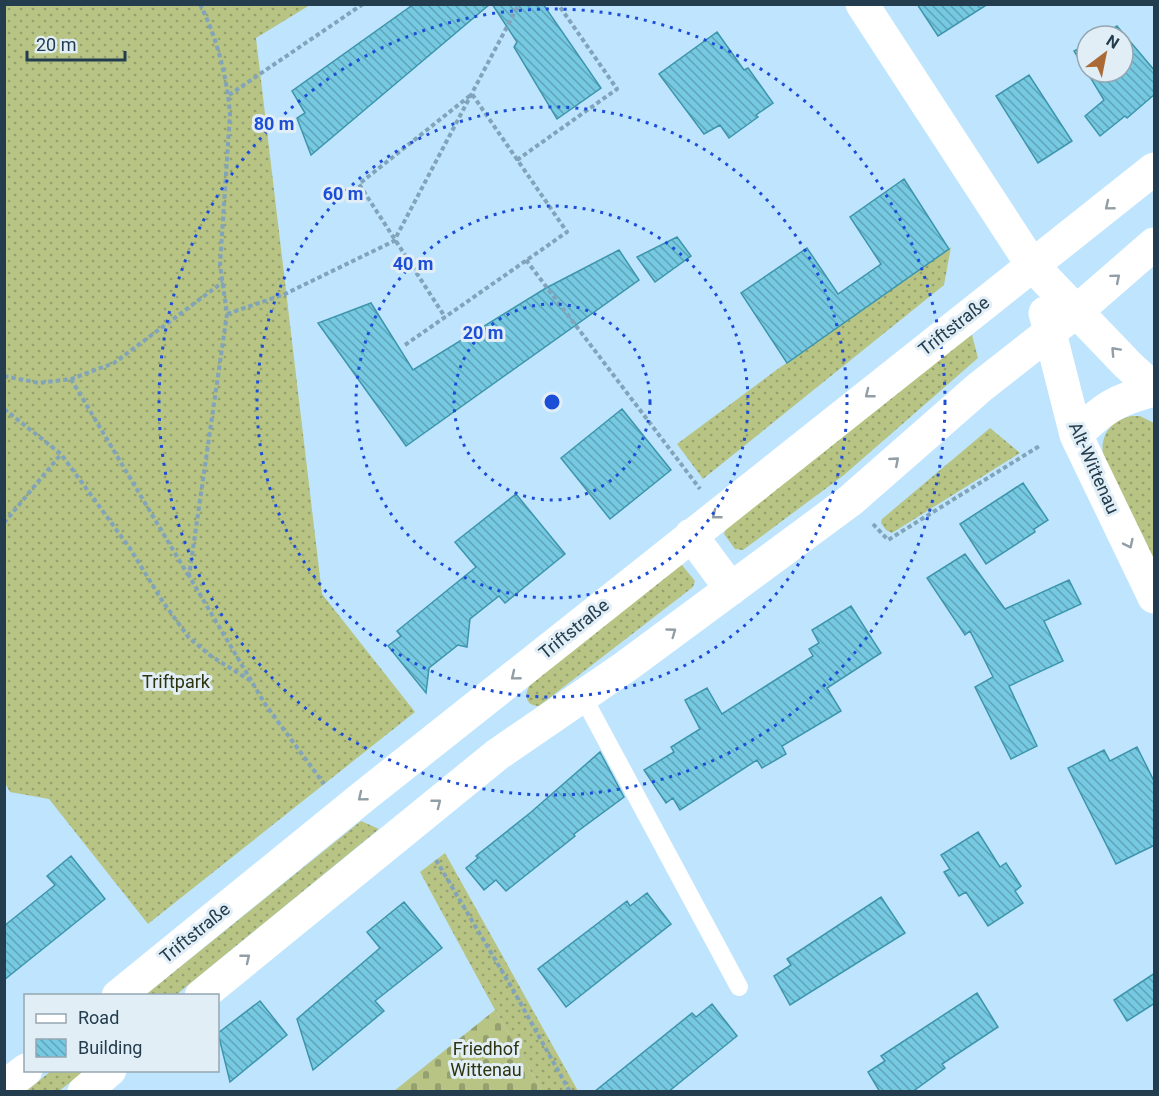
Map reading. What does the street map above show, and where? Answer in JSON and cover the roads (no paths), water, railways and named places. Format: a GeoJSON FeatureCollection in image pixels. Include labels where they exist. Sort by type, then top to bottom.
{"type":"FeatureCollection","features":[{"type":"Feature","properties":{"kind":"main road","name":"Alt-Wittenau"},"geometry":{"type":"LineString","coordinates":[[862,4],[1032,265],[1128,365],[1155,389]]}},
{"type":"Feature","properties":{"kind":"main road","name":"Triftstraße"},"geometry":{"type":"LineString","coordinates":[[120,994],[691,535],[1155,169]]}},
{"type":"Feature","properties":{"kind":"main road"},"geometry":{"type":"LineString","coordinates":[[203,994],[498,754],[625,666],[851,500],[980,387],[1077,311],[1155,244]]}},
{"type":"Feature","properties":{"kind":"main road","name":"Alt-Wittenau"},"geometry":{"type":"LineString","coordinates":[[1032,265],[1076,435],[1155,597]]}},
{"type":"Feature","properties":{"kind":"main road"},"geometry":{"type":"LineString","coordinates":[[1076,435],[1099,413],[1124,398],[1155,389]]}},
{"type":"Feature","properties":{"kind":"main road"},"geometry":{"type":"LineString","coordinates":[[691,535],[731,589]]}},
{"type":"Feature","properties":{"kind":"main road"},"geometry":{"type":"LineString","coordinates":[[468,714],[498,754]]}},
{"type":"Feature","properties":{"kind":"main road"},"geometry":{"type":"LineString","coordinates":[[4,1087],[24,1072]]}},
{"type":"Feature","properties":{"kind":"main road"},"geometry":{"type":"LineString","coordinates":[[84,1092],[109,1072]]}},
{"type":"Feature","properties":{"kind":"lane"},"geometry":{"type":"LineString","coordinates":[[582,695],[739,987]]}},
{"type":"Feature","properties":{"kind":"park label","name":"Triftpark"},"geometry":{"type":"Point","coordinates":[176,682]}},
{"type":"Feature","properties":{"kind":"park label","name":"Friedhof Wittenau"},"geometry":{"type":"Point","coordinates":[486,1059]}}]}
